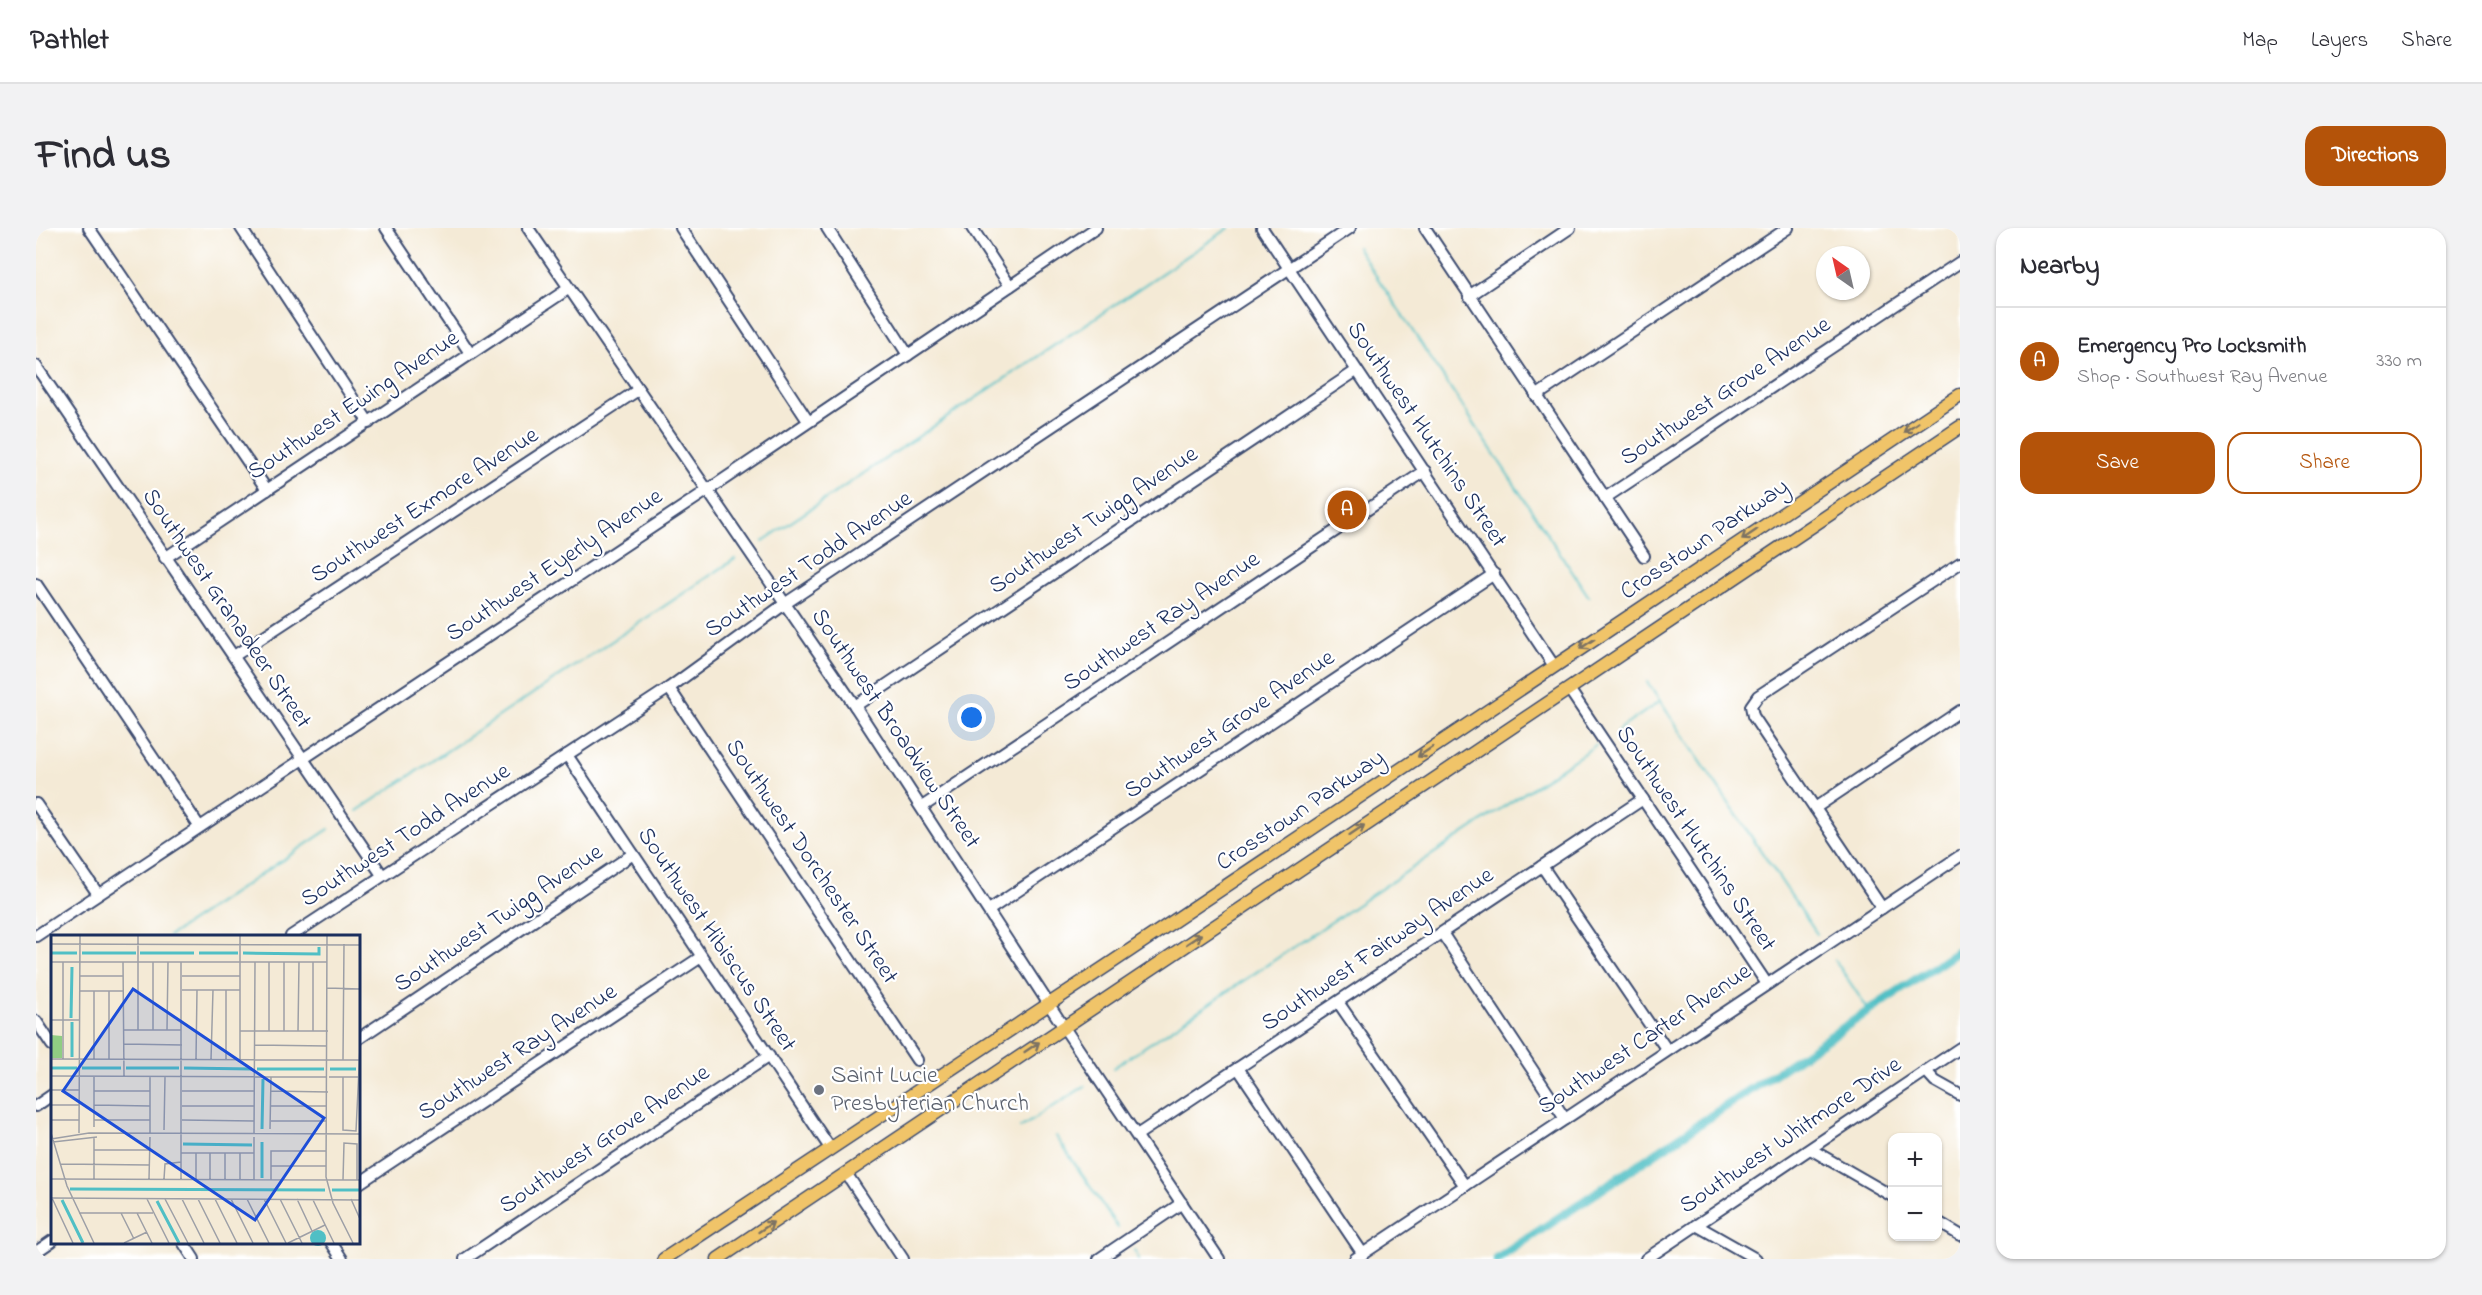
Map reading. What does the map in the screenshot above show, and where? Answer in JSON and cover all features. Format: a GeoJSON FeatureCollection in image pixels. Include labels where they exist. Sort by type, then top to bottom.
{"type":"FeatureCollection","features":[{"type":"Feature","properties":{"kind":"main road","name":"Crosstown Parkway"},"geometry":{"type":"LineString","coordinates":[[664,1259],[1960,394]]}},
{"type":"Feature","properties":{"kind":"main road","name":"Crosstown Parkway"},"geometry":{"type":"LineString","coordinates":[[718,1259],[1960,427]]}},
{"type":"Feature","properties":{"kind":"street"},"geometry":{"type":"LineString","coordinates":[[89,228],[267,490]]}},
{"type":"Feature","properties":{"kind":"street"},"geometry":{"type":"LineString","coordinates":[[241,228],[369,423]]}},
{"type":"Feature","properties":{"kind":"street"},"geometry":{"type":"LineString","coordinates":[[386,228],[470,353]]}},
{"type":"Feature","properties":{"kind":"street","name":"Southwest Broadview Street"},"geometry":{"type":"LineString","coordinates":[[528,228],[786,603],[922,807],[1063,1026],[1220,1259]]}},
{"type":"Feature","properties":{"kind":"street"},"geometry":{"type":"LineString","coordinates":[[681,228],[808,421]]}},
{"type":"Feature","properties":{"kind":"street"},"geometry":{"type":"LineString","coordinates":[[827,228],[908,355]]}},
{"type":"Feature","properties":{"kind":"street"},"geometry":{"type":"LineString","coordinates":[[972,228],[1010,286]]}},
{"type":"Feature","properties":{"kind":"street","name":"Southwest Eyerly Avenue"},"geometry":{"type":"LineString","coordinates":[[36,936],[708,490],[1096,228]]}},
{"type":"Feature","properties":{"kind":"street","name":"Southwest Hutchins Street"},"geometry":{"type":"LineString","coordinates":[[1262,228],[1554,666]]}},
{"type":"Feature","properties":{"kind":"street","name":"Southwest Todd Avenue"},"geometry":{"type":"LineString","coordinates":[[292,935],[669,688],[786,603],[1350,228]]}},
{"type":"Feature","properties":{"kind":"street"},"geometry":{"type":"LineString","coordinates":[[1425,228],[1644,556]]}},
{"type":"Feature","properties":{"kind":"street"},"geometry":{"type":"LineString","coordinates":[[1469,296],[1570,228]]}},
{"type":"Feature","properties":{"kind":"street"},"geometry":{"type":"LineString","coordinates":[[1536,396],[1788,228]]}},
{"type":"Feature","properties":{"kind":"street","name":"Southwest Grove Avenue"},"geometry":{"type":"LineString","coordinates":[[1605,498],[1960,262]]}},
{"type":"Feature","properties":{"kind":"street","name":"Southwest Ewing Avenue"},"geometry":{"type":"LineString","coordinates":[[165,558],[568,289]]}},
{"type":"Feature","properties":{"kind":"street","name":"Southwest Granadeer Street"},"geometry":{"type":"LineString","coordinates":[[36,366],[382,875]]}},
{"type":"Feature","properties":{"kind":"street","name":"Southwest Twigg Avenue"},"geometry":{"type":"LineString","coordinates":[[855,706],[1356,371]]}},
{"type":"Feature","properties":{"kind":"street","name":"Southwest Exmore Avenue"},"geometry":{"type":"LineString","coordinates":[[234,656],[638,390]]}},
{"type":"Feature","properties":{"kind":"street","name":"Southwest Ray Avenue"},"geometry":{"type":"LineString","coordinates":[[922,807],[1425,471]]}},
{"type":"Feature","properties":{"kind":"street"},"geometry":{"type":"LineString","coordinates":[[1882,908],[1753,716],[1752,706],[1758,696],[1960,563]]}},
{"type":"Feature","properties":{"kind":"street","name":"Southwest Grove Avenue"},"geometry":{"type":"LineString","coordinates":[[989,910],[1494,574]]}},
{"type":"Feature","properties":{"kind":"street"},"geometry":{"type":"LineString","coordinates":[[36,584],[199,826]]}},
{"type":"Feature","properties":{"kind":"street","name":"Southwest Dorchester Street"},"geometry":{"type":"LineString","coordinates":[[669,688],[916,1060]]}},
{"type":"Feature","properties":{"kind":"street","name":"Southwest Hutchins Street"},"geometry":{"type":"LineString","coordinates":[[1569,689],[1767,984]]}},
{"type":"Feature","properties":{"kind":"street"},"geometry":{"type":"LineString","coordinates":[[1815,808],[1960,711]]}},
{"type":"Feature","properties":{"kind":"street","name":"Southwest Hibiscus Street"},"geometry":{"type":"LineString","coordinates":[[567,755],[830,1148]]}},
{"type":"Feature","properties":{"kind":"street","name":"Southwest Fairway Avenue"},"geometry":{"type":"LineString","coordinates":[[1137,1136],[1643,799]]}},
{"type":"Feature","properties":{"kind":"street"},"geometry":{"type":"LineString","coordinates":[[36,804],[98,894]]}},
{"type":"Feature","properties":{"kind":"street","name":"Southwest Twigg Avenue"},"geometry":{"type":"LineString","coordinates":[[360,1038],[633,854]]}},
{"type":"Feature","properties":{"kind":"street","name":"Southwest Carter Avenue"},"geometry":{"type":"LineString","coordinates":[[1359,1256],[1960,856]]}},
{"type":"Feature","properties":{"kind":"street"},"geometry":{"type":"LineString","coordinates":[[1542,866],[1667,1050]]}},
{"type":"Feature","properties":{"kind":"street"},"geometry":{"type":"LineString","coordinates":[[1442,933],[1565,1119]]}},
{"type":"Feature","properties":{"kind":"street","name":"Southwest Ray Avenue"},"geometry":{"type":"LineString","coordinates":[[360,1183],[701,957]]}},
{"type":"Feature","properties":{"kind":"street"},"geometry":{"type":"LineString","coordinates":[[1338,1002],[1465,1186]]}},
{"type":"Feature","properties":{"kind":"street"},"geometry":{"type":"LineString","coordinates":[[36,1021],[51,1044]]}},
{"type":"Feature","properties":{"kind":"street","name":"Southwest Whitmore Drive"},"geometry":{"type":"LineString","coordinates":[[1646,1259],[1812,1150],[1960,1048]]}},
{"type":"Feature","properties":{"kind":"street","name":"Southwest Grove Avenue"},"geometry":{"type":"LineString","coordinates":[[465,1259],[768,1056]]}},
{"type":"Feature","properties":{"kind":"street"},"geometry":{"type":"LineString","coordinates":[[1238,1068],[1359,1256]]}},
{"type":"Feature","properties":{"kind":"street"},"geometry":{"type":"LineString","coordinates":[[1926,1071],[1935,1081],[1960,1095]]}},
{"type":"Feature","properties":{"kind":"street"},"geometry":{"type":"LineString","coordinates":[[36,1106],[51,1096]]}},
{"type":"Feature","properties":{"kind":"street"},"geometry":{"type":"LineString","coordinates":[[1812,1150],[1888,1193]]}},
{"type":"Feature","properties":{"kind":"street"},"geometry":{"type":"LineString","coordinates":[[846,1173],[903,1259]]}},
{"type":"Feature","properties":{"kind":"street"},"geometry":{"type":"LineString","coordinates":[[1099,1259],[1182,1203]]}},
{"type":"Feature","properties":{"kind":"street"},"geometry":{"type":"LineString","coordinates":[[1942,1224],[1960,1235]]}},
{"type":"Feature","properties":{"kind":"street"},"geometry":{"type":"LineString","coordinates":[[1696,1225],[1756,1259]]}},
{"type":"Feature","properties":{"kind":"street"},"geometry":{"type":"LineString","coordinates":[[36,1252],[51,1242]]}},
{"type":"Feature","properties":{"kind":"street"},"geometry":{"type":"LineString","coordinates":[[184,1244],[194,1259]]}},
{"type":"Feature","properties":{"kind":"street"},"geometry":{"type":"LineString","coordinates":[[332,1244],[342,1259]]}},
{"type":"Feature","properties":{"kind":"waterway"},"geometry":{"type":"LineString","coordinates":[[763,541],[1229,228]]}},
{"type":"Feature","properties":{"kind":"waterway"},"geometry":{"type":"LineString","coordinates":[[1357,247],[1589,597]]}},
{"type":"Feature","properties":{"kind":"waterway"},"geometry":{"type":"LineString","coordinates":[[357,811],[735,559]]}},
{"type":"Feature","properties":{"kind":"waterway"},"geometry":{"type":"LineString","coordinates":[[1647,682],[1817,934]]}},
{"type":"Feature","properties":{"kind":"waterway"},"geometry":{"type":"LineString","coordinates":[[1617,731],[1659,702]]}},
{"type":"Feature","properties":{"kind":"waterway"},"geometry":{"type":"LineString","coordinates":[[1113,1068],[1596,745]]}},
{"type":"Feature","properties":{"kind":"waterway"},"geometry":{"type":"LineString","coordinates":[[170,935],[329,829]]}},
{"type":"Feature","properties":{"kind":"waterway"},"geometry":{"type":"LineString","coordinates":[[1497,1259],[1960,950]]}},
{"type":"Feature","properties":{"kind":"waterway"},"geometry":{"type":"LineString","coordinates":[[1835,960],[1869,1011]]}},
{"type":"Feature","properties":{"kind":"waterway"},"geometry":{"type":"LineString","coordinates":[[1020,1128],[1085,1086]]}},
{"type":"Feature","properties":{"kind":"waterway"},"geometry":{"type":"LineString","coordinates":[[1056,1136],[1118,1228]]}},
{"type":"Feature","properties":{"kind":"waterway"},"geometry":{"type":"LineString","coordinates":[[1134,1250],[1139,1259]]}},
{"type":"Feature","properties":{"kind":"place","name":"Emergency Pro Locksmith"},"geometry":{"type":"Point","coordinates":[1347,510]}},
{"type":"Feature","properties":{"kind":"place","name":"Saint Lucie Presbyterian Church"},"geometry":{"type":"Point","coordinates":[819,1090]}}]}
